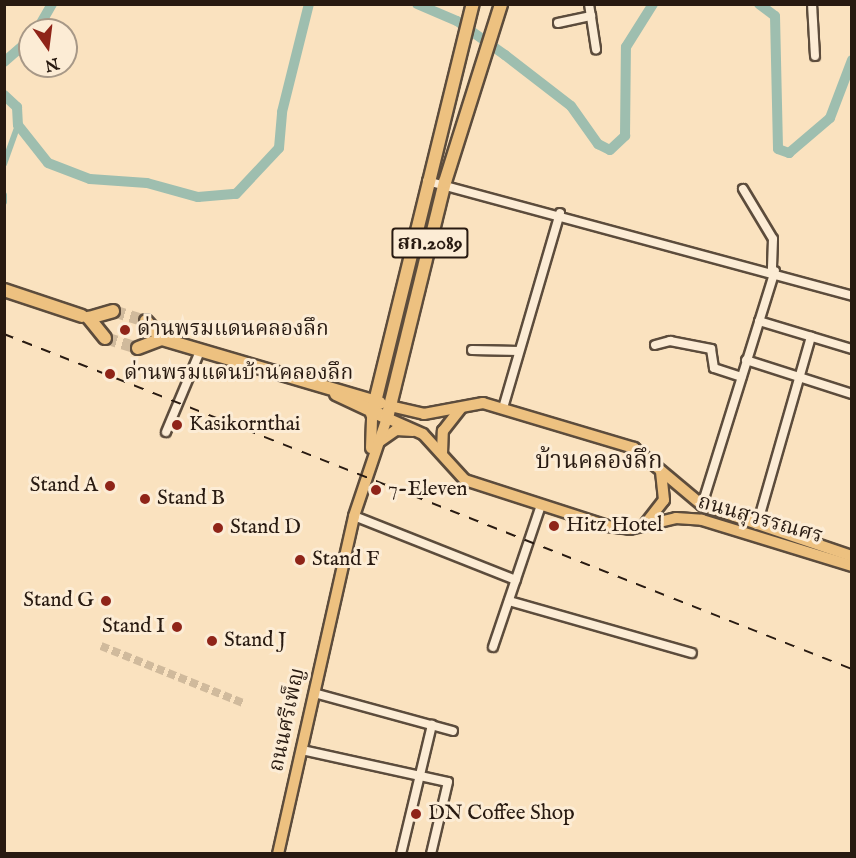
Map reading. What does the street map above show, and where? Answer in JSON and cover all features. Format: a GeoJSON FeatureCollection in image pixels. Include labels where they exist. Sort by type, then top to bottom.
{"type":"FeatureCollection","features":[{"type":"Feature","properties":{"kind":"highway","name":"สก.2089"},"geometry":{"type":"LineString","coordinates":[[373,408],[456,56],[473,4]]}},
{"type":"Feature","properties":{"kind":"highway","name":"สก.2089"},"geometry":{"type":"LineString","coordinates":[[389,412],[445,182],[478,68],[500,8]]}},
{"type":"Feature","properties":{"kind":"highway"},"geometry":{"type":"LineString","coordinates":[[4,290],[82,316]]}},
{"type":"Feature","properties":{"kind":"highway"},"geometry":{"type":"LineString","coordinates":[[105,338],[89,318],[113,311]]}},
{"type":"Feature","properties":{"kind":"highway"},"geometry":{"type":"LineString","coordinates":[[138,348],[162,339],[146,321]]}},
{"type":"Feature","properties":{"kind":"highway","name":"ถนนสุวรรณศร"},"geometry":{"type":"LineString","coordinates":[[162,339],[389,412]]}},
{"type":"Feature","properties":{"kind":"main road","name":"ถนนสุวรรณศร"},"geometry":{"type":"LineString","coordinates":[[389,412],[424,414],[483,403],[634,448],[657,463],[702,505],[852,555]]}},
{"type":"Feature","properties":{"kind":"main road"},"geometry":{"type":"LineString","coordinates":[[443,457],[442,431],[465,406]]}},
{"type":"Feature","properties":{"kind":"main road","name":"ถนนศรีเพ็ญ"},"geometry":{"type":"LineString","coordinates":[[370,454],[373,408]]}},
{"type":"Feature","properties":{"kind":"main road","name":"ถนนศรีเพ็ญ"},"geometry":{"type":"LineString","coordinates":[[278,854],[354,516],[370,454],[389,412]]}},
{"type":"Feature","properties":{"kind":"main road","name":"ถนนสุวรรณศร"},"geometry":{"type":"LineString","coordinates":[[389,412],[423,434],[465,480],[620,529],[702,520],[852,566]]}},
{"type":"Feature","properties":{"kind":"main road"},"geometry":{"type":"LineString","coordinates":[[370,454],[385,434],[407,429],[423,434]]}},
{"type":"Feature","properties":{"kind":"main road"},"geometry":{"type":"LineString","coordinates":[[642,525],[664,500],[665,480],[657,463]]}},
{"type":"Feature","properties":{"kind":"street"},"geometry":{"type":"LineString","coordinates":[[589,4],[596,49]]}},
{"type":"Feature","properties":{"kind":"street"},"geometry":{"type":"LineString","coordinates":[[812,4],[815,56]]}},
{"type":"Feature","properties":{"kind":"street"},"geometry":{"type":"LineString","coordinates":[[558,23],[591,16]]}},
{"type":"Feature","properties":{"kind":"street"},"geometry":{"type":"LineString","coordinates":[[427,181],[445,182],[560,213],[773,271],[852,296]]}},
{"type":"Feature","properties":{"kind":"street"},"geometry":{"type":"LineString","coordinates":[[702,505],[773,271],[773,239],[743,189]]}},
{"type":"Feature","properties":{"kind":"street"},"geometry":{"type":"LineString","coordinates":[[503,408],[560,213]]}},
{"type":"Feature","properties":{"kind":"street"},"geometry":{"type":"LineString","coordinates":[[759,321],[852,350]]}},
{"type":"Feature","properties":{"kind":"street"},"geometry":{"type":"LineString","coordinates":[[757,525],[802,379],[811,337]]}},
{"type":"Feature","properties":{"kind":"street"},"geometry":{"type":"LineString","coordinates":[[655,345],[670,341],[711,349],[714,368],[741,376]]}},
{"type":"Feature","properties":{"kind":"street"},"geometry":{"type":"LineString","coordinates":[[472,350],[519,351]]}},
{"type":"Feature","properties":{"kind":"street"},"geometry":{"type":"LineString","coordinates":[[166,432],[201,351]]}},
{"type":"Feature","properties":{"kind":"street"},"geometry":{"type":"LineString","coordinates":[[746,360],[852,394]]}},
{"type":"Feature","properties":{"kind":"street"},"geometry":{"type":"LineString","coordinates":[[493,647],[541,505]]}},
{"type":"Feature","properties":{"kind":"street"},"geometry":{"type":"LineString","coordinates":[[354,516],[516,580]]}},
{"type":"Feature","properties":{"kind":"street"},"geometry":{"type":"LineString","coordinates":[[509,601],[692,653]]}},
{"type":"Feature","properties":{"kind":"street"},"geometry":{"type":"LineString","coordinates":[[314,693],[453,731]]}},
{"type":"Feature","properties":{"kind":"street"},"geometry":{"type":"LineString","coordinates":[[401,854],[432,725]]}},
{"type":"Feature","properties":{"kind":"street"},"geometry":{"type":"LineString","coordinates":[[302,750],[448,782],[431,854]]}},
{"type":"Feature","properties":{"kind":"waterway"},"geometry":{"type":"LineString","coordinates":[[44,18],[52,4]]}},
{"type":"Feature","properties":{"kind":"waterway"},"geometry":{"type":"LineString","coordinates":[[4,95],[17,107],[18,125],[48,163],[90,179],[147,183],[198,197],[236,194],[279,148],[282,112],[309,4]]}},
{"type":"Feature","properties":{"kind":"waterway"},"geometry":{"type":"LineString","coordinates":[[417,4],[457,21],[505,55],[571,106],[598,144],[610,150],[625,136],[626,47],[653,4]]}},
{"type":"Feature","properties":{"kind":"waterway"},"geometry":{"type":"LineString","coordinates":[[759,4],[775,16],[778,149],[789,153],[830,118],[852,60]]}},
{"type":"Feature","properties":{"kind":"waterway"},"geometry":{"type":"LineString","coordinates":[[4,62],[18,50]]}},
{"type":"Feature","properties":{"kind":"waterway"},"geometry":{"type":"LineString","coordinates":[[4,164],[18,125]]}},
{"type":"Feature","properties":{"kind":"waterway"},"geometry":{"type":"LineString","coordinates":[[4,195],[4,202]]}},
{"type":"Feature","properties":{"kind":"tunnel"},"geometry":{"type":"LineString","coordinates":[[113,311],[146,321]]}},
{"type":"Feature","properties":{"kind":"tunnel"},"geometry":{"type":"LineString","coordinates":[[105,338],[138,348]]}},
{"type":"Feature","properties":{"kind":"tunnel"},"geometry":{"type":"LineString","coordinates":[[101,646],[243,703]]}},
{"type":"Feature","properties":{"kind":"railway"},"geometry":{"type":"LineString","coordinates":[[4,334],[852,669]]}},
{"type":"Feature","properties":{"kind":"place","name":"ด่านพรมแดนคลองลึก"},"geometry":{"type":"Point","coordinates":[125,330]}},
{"type":"Feature","properties":{"kind":"place","name":"ด่านพรมแดนบ้านคลองลึก"},"geometry":{"type":"Point","coordinates":[110,374]}},
{"type":"Feature","properties":{"kind":"place","name":"Kasikornthai"},"geometry":{"type":"Point","coordinates":[177,425]}},
{"type":"Feature","properties":{"kind":"place","name":"Stand A"},"geometry":{"type":"Point","coordinates":[110,486]}},
{"type":"Feature","properties":{"kind":"place","name":"7-Eleven"},"geometry":{"type":"Point","coordinates":[376,490]}},
{"type":"Feature","properties":{"kind":"place","name":"Stand B"},"geometry":{"type":"Point","coordinates":[145,499]}},
{"type":"Feature","properties":{"kind":"place","name":"Hitz Hotel"},"geometry":{"type":"Point","coordinates":[554,526]}},
{"type":"Feature","properties":{"kind":"place","name":"Stand D"},"geometry":{"type":"Point","coordinates":[218,528]}},
{"type":"Feature","properties":{"kind":"place","name":"Stand F"},"geometry":{"type":"Point","coordinates":[300,560]}},
{"type":"Feature","properties":{"kind":"place","name":"Stand G"},"geometry":{"type":"Point","coordinates":[106,601]}},
{"type":"Feature","properties":{"kind":"place","name":"Stand I"},"geometry":{"type":"Point","coordinates":[177,627]}},
{"type":"Feature","properties":{"kind":"place","name":"Stand J"},"geometry":{"type":"Point","coordinates":[212,641]}},
{"type":"Feature","properties":{"kind":"place","name":"DN Coffee Shop"},"geometry":{"type":"Point","coordinates":[416,814]}},
{"type":"Feature","properties":{"kind":"district","name":"บ้านคลองลึก"},"geometry":{"type":"Point","coordinates":[599,462]}}]}
